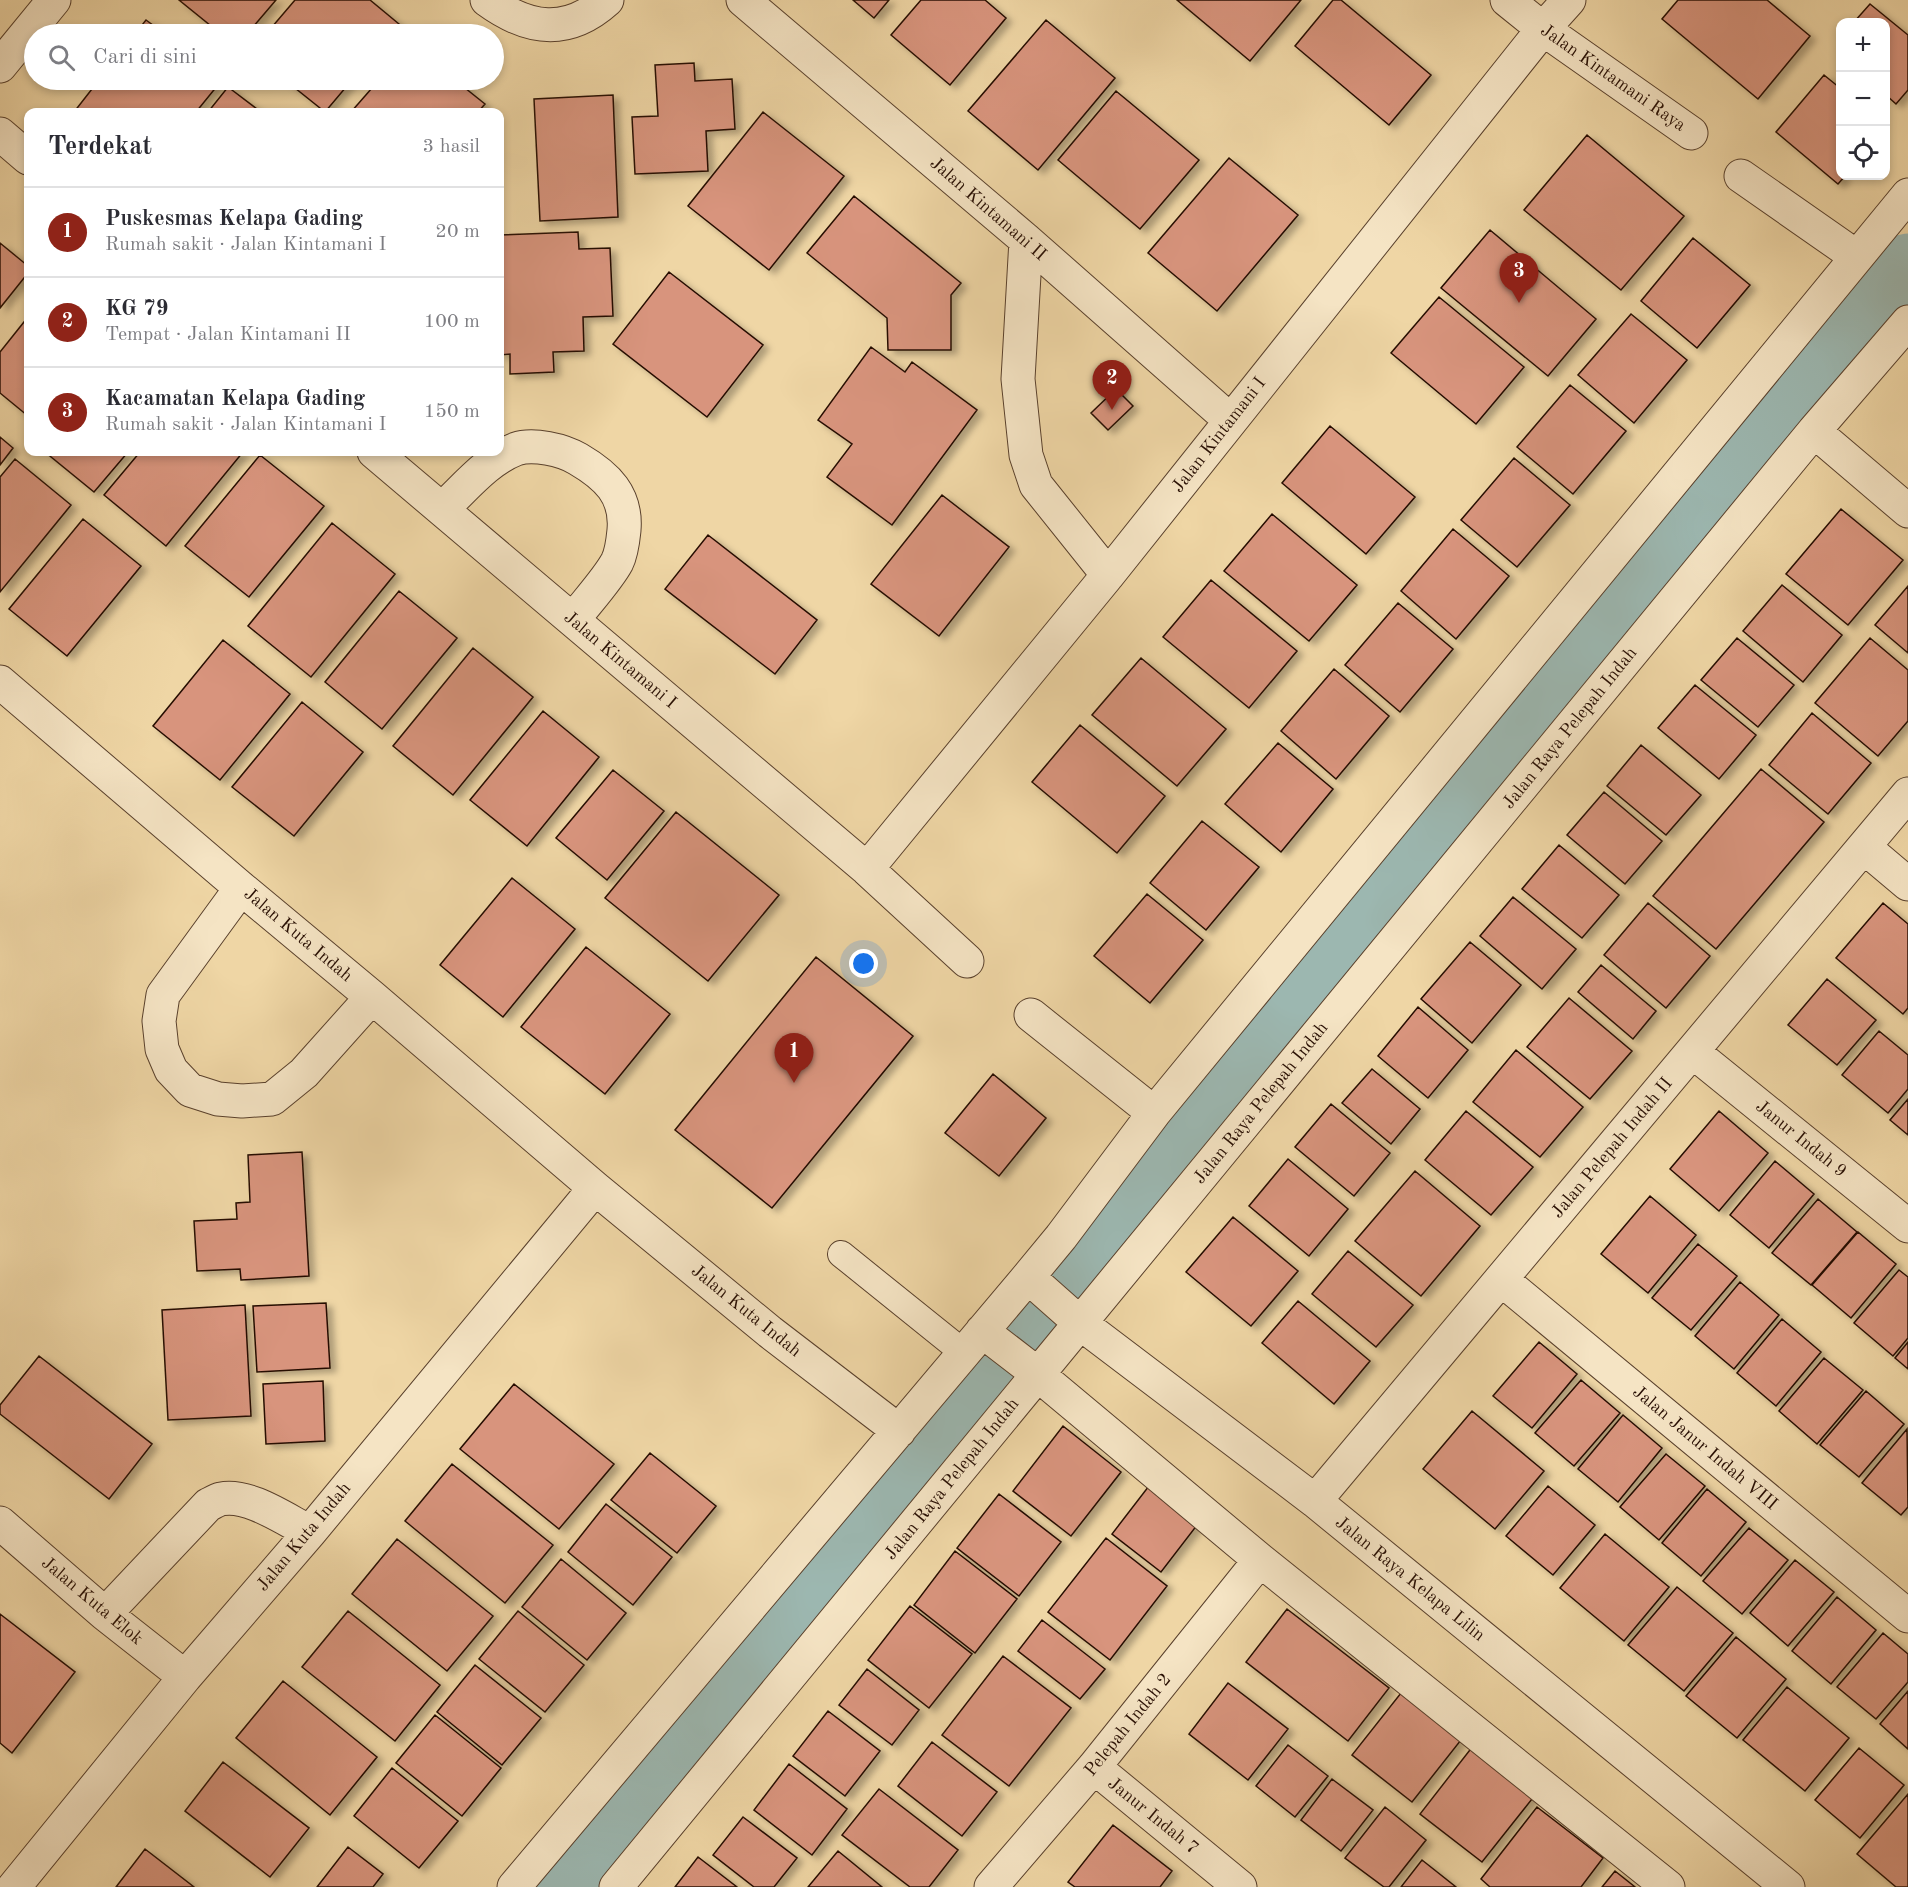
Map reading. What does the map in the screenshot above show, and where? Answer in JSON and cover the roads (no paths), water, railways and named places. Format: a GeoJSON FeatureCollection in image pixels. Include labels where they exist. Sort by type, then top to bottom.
{"type":"FeatureCollection","features":[{"type":"Feature","properties":{"kind":"street"},"geometry":{"type":"LineString","coordinates":[[34,24],[54,0]]}},
{"type":"Feature","properties":{"kind":"street"},"geometry":{"type":"LineString","coordinates":[[487,0],[506,14],[538,25],[575,20],[592,13],[607,0]]}},
{"type":"Feature","properties":{"kind":"street","name":"Jalan Kintamani II"},"geometry":{"type":"LineString","coordinates":[[743,0],[1026,240],[1230,420]]}},
{"type":"Feature","properties":{"kind":"street","name":"Jalan Kintamani Raya"},"geometry":{"type":"LineString","coordinates":[[1507,0],[1543,29],[1691,133]]}},
{"type":"Feature","properties":{"kind":"street","name":"Jalan Kintamani I"},"geometry":{"type":"LineString","coordinates":[[867,869],[1108,575],[1543,29],[1569,0]]}},
{"type":"Feature","properties":{"kind":"street"},"geometry":{"type":"LineString","coordinates":[[0,66],[24,37]]}},
{"type":"Feature","properties":{"kind":"street"},"geometry":{"type":"LineString","coordinates":[[0,134],[24,155]]}},
{"type":"Feature","properties":{"kind":"street"},"geometry":{"type":"LineString","coordinates":[[1742,176],[1857,257]]}},
{"type":"Feature","properties":{"kind":"street"},"geometry":{"type":"LineString","coordinates":[[514,1887],[907,1422],[1033,1281],[1061,1237],[1154,1113],[1908,195]]}},
{"type":"Feature","properties":{"kind":"street"},"geometry":{"type":"LineString","coordinates":[[1026,240],[1018,379],[1026,455],[1036,485],[1108,575]]}},
{"type":"Feature","properties":{"kind":"street","name":"Jalan Raya Pelepah Indah"},"geometry":{"type":"LineString","coordinates":[[616,1887],[1076,1318],[1814,431],[1908,322]]}},
{"type":"Feature","properties":{"kind":"street"},"geometry":{"type":"LineString","coordinates":[[1814,431],[1908,511]]}},
{"type":"Feature","properties":{"kind":"street"},"geometry":{"type":"LineString","coordinates":[[504,454],[519,448],[544,448],[574,456],[599,471],[620,495],[626,516],[623,541],[617,561],[573,620]]}},
{"type":"Feature","properties":{"kind":"street","name":"Jalan Kintamani I"},"geometry":{"type":"LineString","coordinates":[[379,456],[867,869],[967,961]]}},
{"type":"Feature","properties":{"kind":"street"},"geometry":{"type":"LineString","coordinates":[[442,509],[499,456]]}},
{"type":"Feature","properties":{"kind":"street","name":"Jalan Kuta Indah"},"geometry":{"type":"LineString","coordinates":[[0,682],[595,1188],[770,1332],[907,1422]]}},
{"type":"Feature","properties":{"kind":"street","name":"Jalan Pelepah Indah II"},"geometry":{"type":"LineString","coordinates":[[1315,1501],[1908,794]]}},
{"type":"Feature","properties":{"kind":"street"},"geometry":{"type":"LineString","coordinates":[[1864,847],[1908,884]]}},
{"type":"Feature","properties":{"kind":"street"},"geometry":{"type":"LineString","coordinates":[[241,888],[163,995],[159,1021],[162,1049],[171,1070],[190,1090],[218,1099],[242,1101],[272,1099],[304,1073],[372,997]]}},
{"type":"Feature","properties":{"kind":"street"},"geometry":{"type":"LineString","coordinates":[[1031,1015],[1154,1113]]}},
{"type":"Feature","properties":{"kind":"street","name":"Janur Indah 9"},"geometry":{"type":"LineString","coordinates":[[1693,1052],[1908,1226]]}},
{"type":"Feature","properties":{"kind":"street","name":"Jalan Kuta Indah"},"geometry":{"type":"LineString","coordinates":[[14,1887],[185,1677],[310,1532],[595,1188]]}},
{"type":"Feature","properties":{"kind":"street","name":"Jalan Janur Indah VIII"},"geometry":{"type":"LineString","coordinates":[[1502,1280],[1908,1616]]}},
{"type":"Feature","properties":{"kind":"street","name":"Jalan Raya Kelapa Lilin"},"geometry":{"type":"LineString","coordinates":[[1033,1281],[1076,1318],[1315,1501],[1788,1887]]}},
{"type":"Feature","properties":{"kind":"street"},"geometry":{"type":"LineString","coordinates":[[980,1342],[1034,1371],[1260,1560],[1668,1887]]}},
{"type":"Feature","properties":{"kind":"street"},"geometry":{"type":"LineString","coordinates":[[105,1614],[208,1505],[221,1499],[236,1498],[250,1502],[310,1532]]}},
{"type":"Feature","properties":{"kind":"street","name":"Jalan Kuta Elok"},"geometry":{"type":"LineString","coordinates":[[0,1523],[105,1614],[185,1677]]}},
{"type":"Feature","properties":{"kind":"street","name":"Pelepah Indah 2"},"geometry":{"type":"LineString","coordinates":[[991,1887],[1094,1767],[1260,1560]]}},
{"type":"Feature","properties":{"kind":"street","name":"Janur Indah 7"},"geometry":{"type":"LineString","coordinates":[[1094,1767],[1240,1887]]}},
{"type":"Feature","properties":{"kind":"lane"},"geometry":{"type":"LineString","coordinates":[[841,1254],[980,1342]]}},
{"type":"Feature","properties":{"kind":"waterway"},"geometry":{"type":"LineString","coordinates":[[559,1887],[961,1411],[1908,271]]}},
{"type":"Feature","properties":{"kind":"place","name":"Kacamatan Kelapa Gading"},"geometry":{"type":"Point","coordinates":[1519,303]}},
{"type":"Feature","properties":{"kind":"place","name":"KG 79"},"geometry":{"type":"Point","coordinates":[1112,410]}},
{"type":"Feature","properties":{"kind":"place","name":"Puskesmas Kelapa Gading"},"geometry":{"type":"Point","coordinates":[794,1083]}}]}
